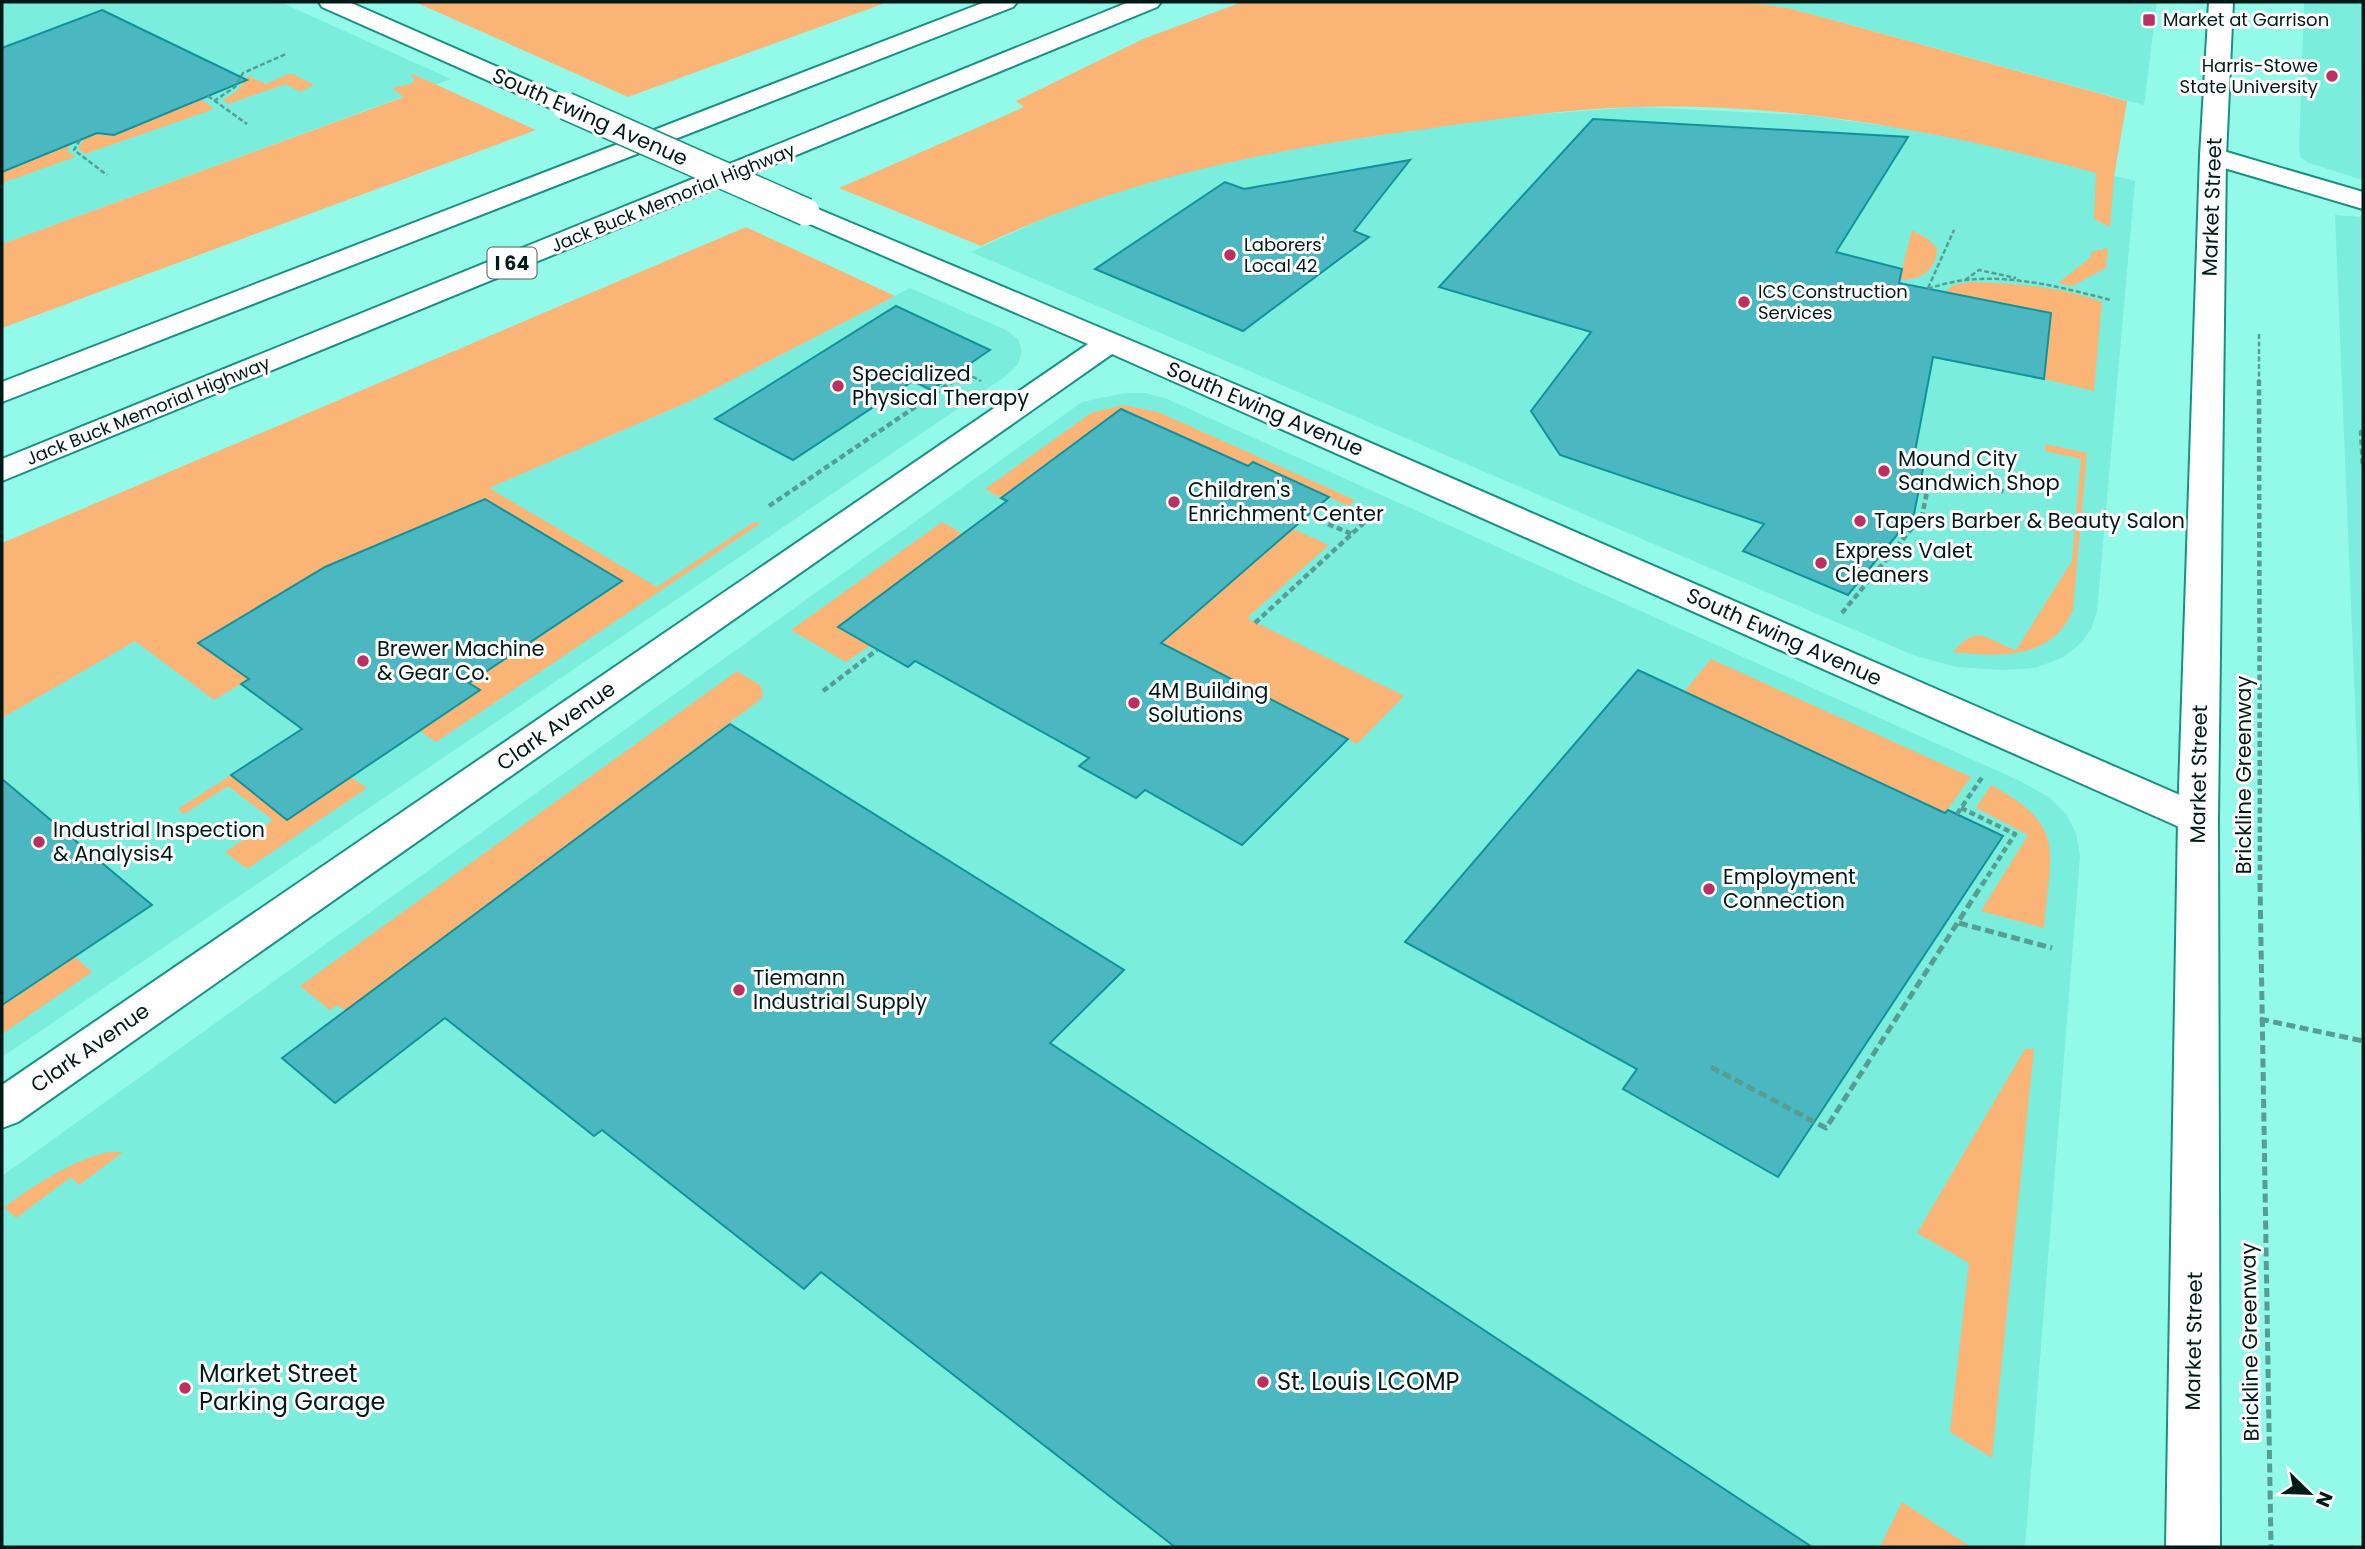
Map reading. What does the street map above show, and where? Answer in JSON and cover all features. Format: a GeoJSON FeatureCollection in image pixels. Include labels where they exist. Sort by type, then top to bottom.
{"type":"FeatureCollection","features":[{"type":"Feature","properties":{"kind":"main road","name":"South Ewing Avenue"},"geometry":{"type":"LineString","coordinates":[[330,2],[2198,819]]}},
{"type":"Feature","properties":{"kind":"main road"},"geometry":{"type":"LineString","coordinates":[[2,393],[1005,2]]}},
{"type":"Feature","properties":{"kind":"main road","name":"Jack Buck Memorial Highway"},"geometry":{"type":"LineString","coordinates":[[2,471],[1149,2]]}},
{"type":"Feature","properties":{"kind":"main road","name":"Market Street"},"geometry":{"type":"LineString","coordinates":[[2193,1547],[2198,819],[2213,156],[2221,2]]}},
{"type":"Feature","properties":{"kind":"main road"},"geometry":{"type":"LineString","coordinates":[[2213,156],[2363,201]]}},
{"type":"Feature","properties":{"kind":"main road","name":"Clark Avenue"},"geometry":{"type":"LineString","coordinates":[[2,1109],[1110,342]]}},
{"type":"Feature","properties":{"kind":"main road"},"geometry":{"type":"LineString","coordinates":[[2,493],[215,384]]}},
{"type":"Feature","properties":{"kind":"path"},"geometry":{"type":"LineString","coordinates":[[214,101],[235,88],[243,73],[286,54]]}},
{"type":"Feature","properties":{"kind":"path"},"geometry":{"type":"LineString","coordinates":[[208,96],[247,124]]}},
{"type":"Feature","properties":{"kind":"path"},"geometry":{"type":"LineString","coordinates":[[80,140],[74,150],[107,175]]}},
{"type":"Feature","properties":{"kind":"path"},"geometry":{"type":"LineString","coordinates":[[1954,230],[1928,289],[1936,284],[1965,279],[2023,281]]}},
{"type":"Feature","properties":{"kind":"path"},"geometry":{"type":"LineString","coordinates":[[1965,279],[1979,270],[1988,270],[2023,281],[2111,300]]}},
{"type":"Feature","properties":{"kind":"path","name":"Brickline Greenway"},"geometry":{"type":"LineString","coordinates":[[2259,328],[2260,1019],[2271,1547]]}},
{"type":"Feature","properties":{"kind":"path"},"geometry":{"type":"LineString","coordinates":[[959,370],[975,378]]}},
{"type":"Feature","properties":{"kind":"path"},"geometry":{"type":"LineString","coordinates":[[769,506],[965,373]]}},
{"type":"Feature","properties":{"kind":"path"},"geometry":{"type":"LineString","coordinates":[[2363,433],[2361,432],[2363,468]]}},
{"type":"Feature","properties":{"kind":"path"},"geometry":{"type":"LineString","coordinates":[[1942,478],[2007,492]]}},
{"type":"Feature","properties":{"kind":"path"},"geometry":{"type":"LineString","coordinates":[[1838,617],[1922,516],[1929,482]]}},
{"type":"Feature","properties":{"kind":"path"},"geometry":{"type":"LineString","coordinates":[[1255,622],[1381,507]]}},
{"type":"Feature","properties":{"kind":"path"},"geometry":{"type":"LineString","coordinates":[[1328,524],[1352,534]]}},
{"type":"Feature","properties":{"kind":"path"},"geometry":{"type":"LineString","coordinates":[[823,691],[877,650]]}},
{"type":"Feature","properties":{"kind":"path"},"geometry":{"type":"LineString","coordinates":[[1711,1067],[1826,1128],[2015,834],[1959,811],[1983,776]]}},
{"type":"Feature","properties":{"kind":"path"},"geometry":{"type":"LineString","coordinates":[[1958,923],[2052,948]]}},
{"type":"Feature","properties":{"kind":"path"},"geometry":{"type":"LineString","coordinates":[[2260,1019],[2363,1041]]}},
{"type":"Feature","properties":{"kind":"shaded area"},"geometry":{"type":"Polygon","coordinates":[[[2,2],[280,2],[451,79],[2,244],[2,2]]]}},
{"type":"Feature","properties":{"kind":"shaded area"},"geometry":{"type":"Polygon","coordinates":[[[415,2],[888,2],[628,97],[415,2]]]}},
{"type":"Feature","properties":{"kind":"shaded area"},"geometry":{"type":"Polygon","coordinates":[[[1242,2],[1745,2],[1789,8],[2127,101],[2114,177],[2110,227],[2094,219],[2096,173],[1983,145],[1867,123],[1750,109],[1691,107],[1633,107],[1539,114],[1279,152],[1127,189],[1029,225],[981,246],[839,188],[1024,107],[1016,101],[1143,39],[1242,2]]]}},
{"type":"Feature","properties":{"kind":"shaded area"},"geometry":{"type":"Polygon","coordinates":[[[1745,2],[2157,2],[2144,105],[1789,8],[1745,2]]]}},
{"type":"Feature","properties":{"kind":"shaded area","name":"Harris-Stowe State University"},"geometry":{"type":"Polygon","coordinates":[[[2304,2],[2363,2],[2363,180],[2301,158],[2299,151],[2304,2]]]}},
{"type":"Feature","properties":{"kind":"shaded area"},"geometry":{"type":"Polygon","coordinates":[[[288,74],[314,85],[300,92],[286,84],[228,104],[223,100],[237,91],[248,76],[266,84],[288,74]]]}},
{"type":"Feature","properties":{"kind":"shaded area"},"geometry":{"type":"Polygon","coordinates":[[[413,74],[536,130],[2,328],[2,244],[404,97],[392,88],[411,84],[415,79],[410,75],[413,74]]]}},
{"type":"Feature","properties":{"kind":"shaded area"},"geometry":{"type":"Polygon","coordinates":[[[201,99],[214,109],[85,154],[78,148],[85,138],[107,129],[109,135],[117,134],[201,99]]]}},
{"type":"Feature","properties":{"kind":"shaded area"},"geometry":{"type":"Polygon","coordinates":[[[1637,107],[1807,115],[1908,129],[1965,139],[2135,181],[2097,612],[2091,629],[2081,643],[2064,657],[2035,668],[2003,670],[1956,667],[1913,655],[971,252],[1066,208],[1192,169],[1277,151],[1499,117],[1637,107]]]}},
{"type":"Feature","properties":{"kind":"shaded area"},"geometry":{"type":"Polygon","coordinates":[[[72,143],[67,151],[75,157],[2,183],[2,172],[72,143]]]}},
{"type":"Feature","properties":{"kind":"shaded area"},"geometry":{"type":"Polygon","coordinates":[[[2335,215],[2363,217],[2363,897],[2335,215]]]}},
{"type":"Feature","properties":{"kind":"shaded area"},"geometry":{"type":"Polygon","coordinates":[[[746,227],[895,296],[693,400],[489,488],[657,587],[754,522],[761,523],[436,742],[420,731],[480,691],[469,683],[621,582],[485,499],[325,567],[198,642],[249,679],[214,700],[135,641],[2,718],[2,543],[746,227]]]}},
{"type":"Feature","properties":{"kind":"shaded area"},"geometry":{"type":"Polygon","coordinates":[[[1912,230],[1937,248],[1936,256],[1926,273],[1899,280],[1912,230]]]}},
{"type":"Feature","properties":{"kind":"shaded area"},"geometry":{"type":"Polygon","coordinates":[[[2108,248],[2106,268],[2072,286],[2058,283],[2091,257],[2091,252],[2108,248]]]}},
{"type":"Feature","properties":{"kind":"shaded area"},"geometry":{"type":"Polygon","coordinates":[[[1972,282],[2054,289],[2102,302],[2094,391],[2044,379],[2051,313],[1945,292],[1953,285],[1972,282]]]}},
{"type":"Feature","properties":{"kind":"shaded area"},"geometry":{"type":"Polygon","coordinates":[[[910,288],[1006,330],[1018,339],[1022,351],[1018,364],[1006,376],[2,1057],[2,683],[488,488],[693,400],[910,288]]]}},
{"type":"Feature","properties":{"kind":"shaded area"},"geometry":{"type":"Polygon","coordinates":[[[1125,393],[1146,393],[1167,399],[2018,780],[2049,797],[2066,814],[2076,833],[2080,857],[2025,1547],[2,1547],[2,1176],[1082,402],[1125,393]]]}},
{"type":"Feature","properties":{"kind":"shaded area"},"geometry":{"type":"Polygon","coordinates":[[[1123,405],[1158,412],[1355,500],[1348,506],[1253,462],[1248,466],[1121,409],[1001,498],[985,489],[1091,413],[1123,405]]]}},
{"type":"Feature","properties":{"kind":"shaded area"},"geometry":{"type":"Polygon","coordinates":[[[2045,444],[2087,453],[2073,610],[2064,626],[2038,647],[2023,652],[1989,655],[1953,652],[1969,638],[1976,636],[2016,650],[2072,561],[2081,459],[2045,451],[2045,444]]]}},
{"type":"Feature","properties":{"kind":"shaded area"},"geometry":{"type":"Polygon","coordinates":[[[942,522],[963,534],[838,627],[870,646],[846,662],[791,630],[942,522]]]}},
{"type":"Feature","properties":{"kind":"shaded area"},"geometry":{"type":"Polygon","coordinates":[[[1053,523],[1211,600],[1293,529],[1329,545],[1247,618],[1404,696],[1357,744],[1027,575],[1053,523]]]}},
{"type":"Feature","properties":{"kind":"shaded area"},"geometry":{"type":"Polygon","coordinates":[[[1711,659],[1971,777],[1945,813],[1684,692],[1711,659]]]}},
{"type":"Feature","properties":{"kind":"shaded area"},"geometry":{"type":"Polygon","coordinates":[[[737,671],[760,685],[763,692],[761,699],[346,1011],[338,1005],[330,1010],[300,986],[737,671]]]}},
{"type":"Feature","properties":{"kind":"shaded area"},"geometry":{"type":"Polygon","coordinates":[[[231,775],[287,820],[351,777],[367,788],[247,869],[225,852],[273,820],[228,786],[184,814],[178,809],[231,775]]]}},
{"type":"Feature","properties":{"kind":"shaded area"},"geometry":{"type":"Polygon","coordinates":[[[1991,785],[2033,814],[2049,843],[2049,879],[2044,928],[1981,911],[2028,835],[1976,808],[1991,785]]]}},
{"type":"Feature","properties":{"kind":"shaded area"},"geometry":{"type":"Polygon","coordinates":[[[74,956],[92,972],[2,1034],[2,1005],[74,956]]]}},
{"type":"Feature","properties":{"kind":"shaded area"},"geometry":{"type":"Polygon","coordinates":[[[2025,1049],[2034,1049],[1992,1458],[1950,1432],[1969,1263],[1917,1233],[2025,1049]]]}},
{"type":"Feature","properties":{"kind":"shaded area"},"geometry":{"type":"Polygon","coordinates":[[[108,1152],[123,1152],[79,1185],[71,1177],[16,1218],[4,1207],[67,1168],[108,1152]]]}},
{"type":"Feature","properties":{"kind":"shaded area"},"geometry":{"type":"Polygon","coordinates":[[[1902,1502],[1971,1547],[1880,1547],[1902,1502]]]}},
{"type":"Feature","properties":{"kind":"building"},"geometry":{"type":"Polygon","coordinates":[[[102,10],[247,80],[114,135],[97,133],[2,172],[2,48],[102,10]]]}},
{"type":"Feature","properties":{"kind":"building","name":"ICS Construction Services"},"geometry":{"type":"Polygon","coordinates":[[[1593,119],[1908,137],[1836,252],[1902,269],[1899,283],[2051,313],[2044,379],[1933,357],[1913,462],[1924,464],[1914,514],[1848,595],[1743,551],[1764,524],[1560,455],[1531,411],[1591,332],[1439,287],[1593,119]]]}},
{"type":"Feature","properties":{"kind":"building","name":"Laborers' Local 42"},"geometry":{"type":"Polygon","coordinates":[[[1410,160],[1354,231],[1369,237],[1243,331],[1095,269],[1225,182],[1244,189],[1410,160]]]}},
{"type":"Feature","properties":{"kind":"building","name":"Specialized Physical Therapy"},"geometry":{"type":"Polygon","coordinates":[[[896,306],[990,350],[931,390],[913,381],[793,460],[715,419],[896,306]]]}},
{"type":"Feature","properties":{"kind":"building"},"geometry":{"type":"Polygon","coordinates":[[[1121,409],[1248,466],[1253,462],[1329,497],[1161,643],[1348,739],[1242,845],[1145,790],[1136,798],[1079,766],[1089,758],[915,661],[908,667],[838,627],[1007,501],[1001,498],[1121,409]]]}},
{"type":"Feature","properties":{"kind":"building","name":"Brewer Machine & Gear Co."},"geometry":{"type":"Polygon","coordinates":[[[485,499],[622,581],[469,683],[480,690],[287,820],[231,775],[302,729],[241,684],[249,679],[198,643],[325,567],[485,499]]]}},
{"type":"Feature","properties":{"kind":"building","name":"Employment Connection"},"geometry":{"type":"Polygon","coordinates":[[[1638,670],[1945,813],[1948,810],[2003,836],[1778,1177],[1623,1089],[1637,1069],[1405,942],[1638,670]]]}},
{"type":"Feature","properties":{"kind":"building"},"geometry":{"type":"Polygon","coordinates":[[[730,724],[1124,970],[1050,1043],[1812,1547],[1175,1547],[821,1272],[804,1289],[602,1130],[594,1136],[445,1018],[335,1103],[282,1058],[730,724]]]}},
{"type":"Feature","properties":{"kind":"building","name":"Industrial Inspection & Analysis4"},"geometry":{"type":"Polygon","coordinates":[[[2,779],[152,905],[2,1005],[2,779]]]}},
{"type":"Feature","properties":{"kind":"place","name":"Market at Garrison"},"geometry":{"type":"Point","coordinates":[2149,20]}},
{"type":"Feature","properties":{"kind":"place","name":"Harris-Stowe State University"},"geometry":{"type":"Point","coordinates":[2332,76]}},
{"type":"Feature","properties":{"kind":"place","name":"Laborers' Local 42"},"geometry":{"type":"Point","coordinates":[1230,255]}},
{"type":"Feature","properties":{"kind":"place","name":"ICS Construction Services"},"geometry":{"type":"Point","coordinates":[1744,302]}},
{"type":"Feature","properties":{"kind":"place","name":"Specialized Physical Therapy"},"geometry":{"type":"Point","coordinates":[838,386]}},
{"type":"Feature","properties":{"kind":"place","name":"Mound City Sandwich Shop"},"geometry":{"type":"Point","coordinates":[1884,471]}},
{"type":"Feature","properties":{"kind":"place","name":"Children's Enrichment Center"},"geometry":{"type":"Point","coordinates":[1174,502]}},
{"type":"Feature","properties":{"kind":"place","name":"Tapers Barber & Beauty Salon"},"geometry":{"type":"Point","coordinates":[1860,521]}},
{"type":"Feature","properties":{"kind":"place","name":"Express Valet Cleaners"},"geometry":{"type":"Point","coordinates":[1821,563]}},
{"type":"Feature","properties":{"kind":"place","name":"Brewer Machine & Gear Co."},"geometry":{"type":"Point","coordinates":[363,661]}},
{"type":"Feature","properties":{"kind":"place","name":"4M Building Solutions"},"geometry":{"type":"Point","coordinates":[1134,703]}},
{"type":"Feature","properties":{"kind":"place","name":"Industrial Inspection & Analysis4"},"geometry":{"type":"Point","coordinates":[39,842]}},
{"type":"Feature","properties":{"kind":"place","name":"Employment Connection"},"geometry":{"type":"Point","coordinates":[1709,889]}},
{"type":"Feature","properties":{"kind":"place","name":"Tiemann Industrial Supply"},"geometry":{"type":"Point","coordinates":[739,990]}},
{"type":"Feature","properties":{"kind":"place","name":"St. Louis LCOMP"},"geometry":{"type":"Point","coordinates":[1263,1382]}},
{"type":"Feature","properties":{"kind":"place","name":"Market Street Parking Garage"},"geometry":{"type":"Point","coordinates":[185,1388]}}]}
